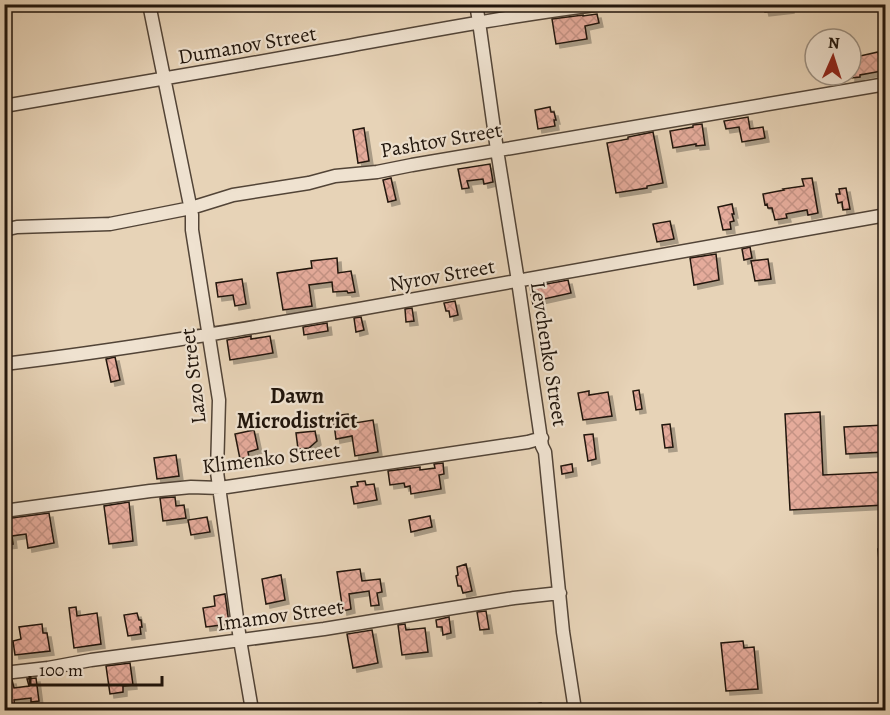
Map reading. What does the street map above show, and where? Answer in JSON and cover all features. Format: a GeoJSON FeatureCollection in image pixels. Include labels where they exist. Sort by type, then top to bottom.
{"type":"FeatureCollection","features":[{"type":"Feature","properties":{"kind":"street","name":"Lazo Street"},"geometry":{"type":"LineString","coordinates":[[149,4],[191,208],[192,230],[219,400],[217,472],[252,711]]}},
{"type":"Feature","properties":{"kind":"street","name":"Levchenko Street"},"geometry":{"type":"LineString","coordinates":[[476,4],[542,446],[545,452],[563,632],[575,711]]}},
{"type":"Feature","properties":{"kind":"street","name":"Dumanov Street"},"geometry":{"type":"LineString","coordinates":[[4,106],[163,80],[479,22],[603,4]]}},
{"type":"Feature","properties":{"kind":"street","name":"Pashtov Street"},"geometry":{"type":"LineString","coordinates":[[4,230],[17,227],[110,224],[191,208],[233,195],[309,183],[335,176],[377,172],[885,84]]}},
{"type":"Feature","properties":{"kind":"street","name":"Nyrov Street"},"geometry":{"type":"LineString","coordinates":[[4,364],[208,335],[885,215]]}},
{"type":"Feature","properties":{"kind":"street","name":"Klimenko Street"},"geometry":{"type":"LineString","coordinates":[[4,511],[150,491],[191,487],[220,488],[528,442],[542,438]]}},
{"type":"Feature","properties":{"kind":"street","name":"Imamov Street"},"geometry":{"type":"LineString","coordinates":[[4,673],[560,593]]}},
{"type":"Feature","properties":{"kind":"building"},"geometry":{"type":"Polygon","coordinates":[[[763,4],[790,4],[790,9],[765,12],[763,4]]]}},
{"type":"Feature","properties":{"kind":"building"},"geometry":{"type":"Polygon","coordinates":[[[597,14],[599,23],[585,26],[587,39],[556,44],[552,19],[597,14]]]}},
{"type":"Feature","properties":{"kind":"building"},"geometry":{"type":"Polygon","coordinates":[[[878,52],[882,71],[863,74],[863,55],[878,52]]]}},
{"type":"Feature","properties":{"kind":"building"},"geometry":{"type":"Polygon","coordinates":[[[550,107],[551,112],[554,112],[555,126],[538,129],[535,110],[550,107]]]}},
{"type":"Feature","properties":{"kind":"building"},"geometry":{"type":"Polygon","coordinates":[[[748,117],[750,129],[763,127],[765,138],[742,142],[739,127],[726,129],[724,121],[748,117]]]}},
{"type":"Feature","properties":{"kind":"building"},"geometry":{"type":"Polygon","coordinates":[[[702,124],[705,145],[696,146],[696,144],[673,148],[670,131],[702,124]]]}},
{"type":"Feature","properties":{"kind":"building"},"geometry":{"type":"Polygon","coordinates":[[[364,128],[369,161],[358,163],[353,130],[364,128]]]}},
{"type":"Feature","properties":{"kind":"building"},"geometry":{"type":"Polygon","coordinates":[[[653,132],[663,183],[616,193],[607,143],[653,132]]]}},
{"type":"Feature","properties":{"kind":"building"},"geometry":{"type":"Polygon","coordinates":[[[490,164],[493,182],[484,184],[483,179],[467,181],[469,188],[462,189],[458,169],[490,164]]]}},
{"type":"Feature","properties":{"kind":"building"},"geometry":{"type":"Polygon","coordinates":[[[391,178],[396,200],[388,202],[383,180],[391,178]]]}},
{"type":"Feature","properties":{"kind":"building"},"geometry":{"type":"Polygon","coordinates":[[[812,178],[818,213],[808,215],[807,210],[786,214],[787,218],[775,220],[772,208],[765,205],[763,194],[804,186],[802,179],[812,178]]]}},
{"type":"Feature","properties":{"kind":"building"},"geometry":{"type":"Polygon","coordinates":[[[846,188],[850,209],[843,210],[842,202],[838,203],[836,194],[840,194],[839,189],[846,188]]]}},
{"type":"Feature","properties":{"kind":"building"},"geometry":{"type":"Polygon","coordinates":[[[732,204],[734,221],[730,222],[731,229],[723,230],[718,207],[732,204]]]}},
{"type":"Feature","properties":{"kind":"building"},"geometry":{"type":"Polygon","coordinates":[[[670,221],[674,239],[657,242],[653,224],[670,221]]]}},
{"type":"Feature","properties":{"kind":"building"},"geometry":{"type":"Polygon","coordinates":[[[750,247],[752,258],[744,260],[742,249],[750,247]]]}},
{"type":"Feature","properties":{"kind":"building"},"geometry":{"type":"Polygon","coordinates":[[[716,254],[719,280],[694,285],[690,258],[716,254]]]}},
{"type":"Feature","properties":{"kind":"building"},"geometry":{"type":"Polygon","coordinates":[[[337,258],[338,273],[351,271],[355,292],[333,292],[332,282],[309,285],[312,306],[283,310],[277,273],[312,268],[311,261],[337,258]]]}},
{"type":"Feature","properties":{"kind":"building"},"geometry":{"type":"Polygon","coordinates":[[[768,259],[771,279],[755,281],[751,261],[768,259]]]}},
{"type":"Feature","properties":{"kind":"building"},"geometry":{"type":"Polygon","coordinates":[[[242,279],[246,304],[235,306],[233,295],[218,297],[216,283],[242,279]]]}},
{"type":"Feature","properties":{"kind":"building"},"geometry":{"type":"Polygon","coordinates":[[[568,280],[571,293],[539,300],[540,304],[533,305],[530,287],[568,280]]]}},
{"type":"Feature","properties":{"kind":"building"},"geometry":{"type":"Polygon","coordinates":[[[455,301],[458,315],[450,317],[444,303],[455,301]]]}},
{"type":"Feature","properties":{"kind":"building"},"geometry":{"type":"Polygon","coordinates":[[[412,308],[414,321],[406,322],[405,309],[412,308]]]}},
{"type":"Feature","properties":{"kind":"building"},"geometry":{"type":"Polygon","coordinates":[[[361,317],[364,330],[356,332],[354,318],[361,317]]]}},
{"type":"Feature","properties":{"kind":"building"},"geometry":{"type":"Polygon","coordinates":[[[327,323],[328,331],[304,335],[303,327],[327,323]]]}},
{"type":"Feature","properties":{"kind":"building"},"geometry":{"type":"Polygon","coordinates":[[[251,336],[251,339],[270,336],[273,353],[230,360],[227,340],[251,336]]]}},
{"type":"Feature","properties":{"kind":"building"},"geometry":{"type":"Polygon","coordinates":[[[115,357],[120,380],[111,382],[106,359],[115,357]]]}},
{"type":"Feature","properties":{"kind":"building"},"geometry":{"type":"Polygon","coordinates":[[[639,390],[642,409],[636,410],[633,391],[639,390]]]}},
{"type":"Feature","properties":{"kind":"building"},"geometry":{"type":"Polygon","coordinates":[[[589,391],[589,395],[608,392],[612,416],[583,420],[578,393],[589,391]]]}},
{"type":"Feature","properties":{"kind":"building"},"geometry":{"type":"Polygon","coordinates":[[[820,412],[823,475],[885,472],[885,505],[790,510],[785,414],[820,412]]]}},
{"type":"Feature","properties":{"kind":"building"},"geometry":{"type":"Polygon","coordinates":[[[348,414],[349,424],[373,420],[378,452],[355,456],[352,436],[336,439],[333,416],[348,414]]]}},
{"type":"Feature","properties":{"kind":"building"},"geometry":{"type":"Polygon","coordinates":[[[670,424],[673,447],[665,448],[662,425],[670,424]]]}},
{"type":"Feature","properties":{"kind":"building"},"geometry":{"type":"Polygon","coordinates":[[[885,425],[885,452],[846,454],[844,427],[885,425]]]}},
{"type":"Feature","properties":{"kind":"building"},"geometry":{"type":"Polygon","coordinates":[[[254,430],[258,449],[248,452],[249,457],[240,459],[235,434],[254,430]]]}},
{"type":"Feature","properties":{"kind":"building"},"geometry":{"type":"Polygon","coordinates":[[[315,431],[317,441],[309,448],[298,449],[296,433],[315,431]]]}},
{"type":"Feature","properties":{"kind":"building"},"geometry":{"type":"Polygon","coordinates":[[[593,434],[596,459],[588,461],[584,435],[593,434]]]}},
{"type":"Feature","properties":{"kind":"building"},"geometry":{"type":"Polygon","coordinates":[[[176,455],[179,476],[157,479],[154,458],[176,455]]]}},
{"type":"Feature","properties":{"kind":"building"},"geometry":{"type":"Polygon","coordinates":[[[443,463],[444,474],[439,475],[441,489],[411,494],[410,486],[405,487],[404,483],[390,485],[388,471],[420,467],[420,470],[435,468],[434,464],[443,463]]]}},
{"type":"Feature","properties":{"kind":"building"},"geometry":{"type":"Polygon","coordinates":[[[572,464],[573,472],[562,474],[561,466],[572,464]]]}},
{"type":"Feature","properties":{"kind":"building"},"geometry":{"type":"Polygon","coordinates":[[[365,481],[366,485],[374,484],[377,500],[354,504],[351,487],[358,486],[357,482],[365,481]]]}},
{"type":"Feature","properties":{"kind":"building"},"geometry":{"type":"Polygon","coordinates":[[[175,497],[176,506],[184,505],[186,518],[163,521],[160,498],[175,497]]]}},
{"type":"Feature","properties":{"kind":"building"},"geometry":{"type":"Polygon","coordinates":[[[129,502],[133,541],[109,544],[104,506],[129,502]]]}},
{"type":"Feature","properties":{"kind":"building"},"geometry":{"type":"Polygon","coordinates":[[[49,513],[54,543],[28,548],[26,534],[12,536],[13,544],[6,545],[4,519],[49,513]]]}},
{"type":"Feature","properties":{"kind":"building"},"geometry":{"type":"Polygon","coordinates":[[[430,516],[432,527],[411,532],[409,520],[430,516]]]}},
{"type":"Feature","properties":{"kind":"building"},"geometry":{"type":"Polygon","coordinates":[[[207,517],[210,532],[191,535],[188,520],[207,517]]]}},
{"type":"Feature","properties":{"kind":"building"},"geometry":{"type":"Polygon","coordinates":[[[885,548],[885,572],[880,572],[878,549],[885,548]]]}},
{"type":"Feature","properties":{"kind":"building"},"geometry":{"type":"Polygon","coordinates":[[[466,564],[472,591],[463,593],[461,586],[458,586],[456,576],[458,575],[457,567],[466,564]]]}},
{"type":"Feature","properties":{"kind":"building"},"geometry":{"type":"Polygon","coordinates":[[[360,569],[362,581],[380,579],[382,592],[377,593],[379,605],[371,606],[369,591],[349,594],[351,609],[343,611],[337,572],[360,569]]]}},
{"type":"Feature","properties":{"kind":"building"},"geometry":{"type":"Polygon","coordinates":[[[281,575],[285,600],[266,604],[262,579],[281,575]]]}},
{"type":"Feature","properties":{"kind":"building"},"geometry":{"type":"Polygon","coordinates":[[[225,594],[229,624],[206,627],[203,608],[215,606],[214,596],[225,594]]]}},
{"type":"Feature","properties":{"kind":"building"},"geometry":{"type":"Polygon","coordinates":[[[76,607],[77,616],[97,613],[101,644],[74,648],[69,608],[76,607]]]}},
{"type":"Feature","properties":{"kind":"building"},"geometry":{"type":"Polygon","coordinates":[[[486,611],[489,629],[480,630],[477,612],[486,611]]]}},
{"type":"Feature","properties":{"kind":"building"},"geometry":{"type":"Polygon","coordinates":[[[137,613],[141,620],[141,634],[128,636],[124,615],[137,613]]]}},
{"type":"Feature","properties":{"kind":"building"},"geometry":{"type":"Polygon","coordinates":[[[449,617],[451,633],[443,635],[442,627],[437,627],[436,620],[449,617]]]}},
{"type":"Feature","properties":{"kind":"building"},"geometry":{"type":"Polygon","coordinates":[[[42,624],[43,633],[47,633],[50,651],[15,655],[13,641],[21,639],[19,627],[42,624]]]}},
{"type":"Feature","properties":{"kind":"building"},"geometry":{"type":"Polygon","coordinates":[[[405,624],[406,630],[425,628],[428,652],[402,655],[398,625],[405,624]]]}},
{"type":"Feature","properties":{"kind":"building"},"geometry":{"type":"Polygon","coordinates":[[[372,630],[378,663],[353,668],[347,634],[372,630]]]}},
{"type":"Feature","properties":{"kind":"building"},"geometry":{"type":"Polygon","coordinates":[[[743,641],[744,648],[754,647],[758,689],[726,691],[721,643],[743,641]]]}},
{"type":"Feature","properties":{"kind":"building"},"geometry":{"type":"Polygon","coordinates":[[[130,663],[133,685],[123,686],[123,692],[110,694],[106,666],[130,663]]]}},
{"type":"Feature","properties":{"kind":"building"},"geometry":{"type":"Polygon","coordinates":[[[36,678],[39,701],[31,702],[31,698],[14,700],[15,708],[6,709],[4,681],[12,680],[14,688],[29,686],[27,679],[36,678]]]}},
{"type":"Feature","properties":{"kind":"building"},"geometry":{"type":"Polygon","coordinates":[[[541,703],[542,711],[522,711],[521,707],[541,703]]]}},
{"type":"Feature","properties":{"kind":"district","name":"Dawn Microdistrict"},"geometry":{"type":"Point","coordinates":[297,408]}}]}
